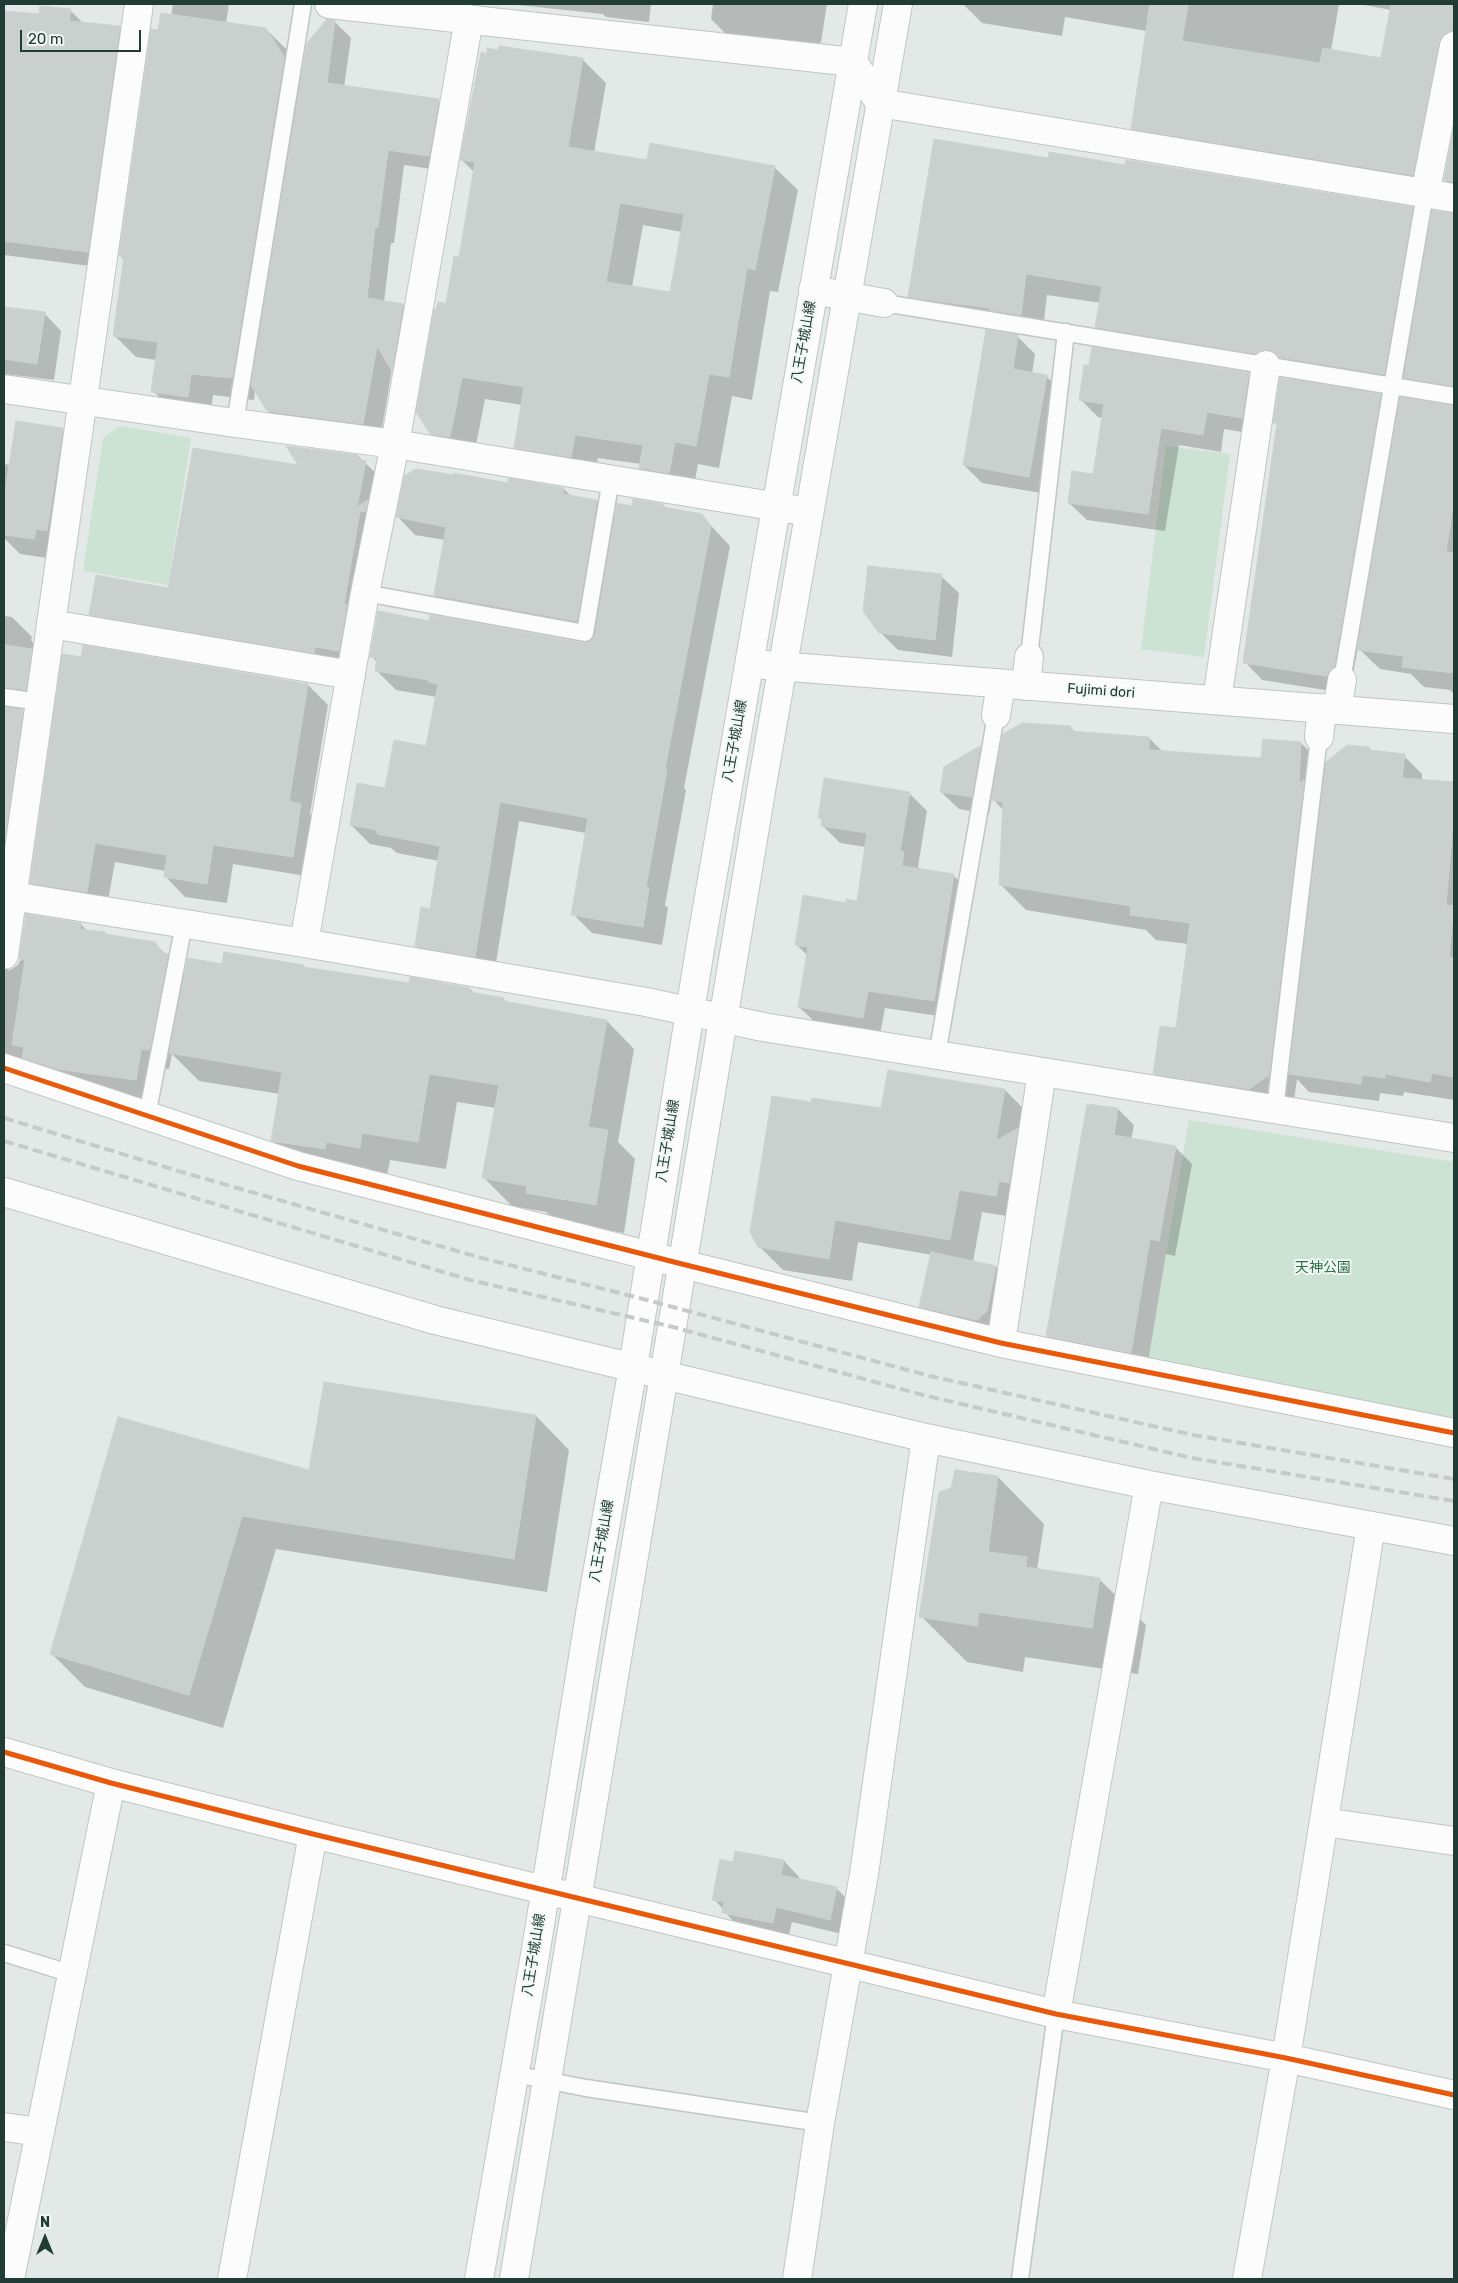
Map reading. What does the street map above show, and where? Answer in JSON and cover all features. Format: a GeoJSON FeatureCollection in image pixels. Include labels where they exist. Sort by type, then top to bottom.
{"type":"FeatureCollection","features":[{"type":"Feature","properties":{"kind":"street"},"geometry":{"type":"LineString","coordinates":[[4,955],[139,4]]}},
{"type":"Feature","properties":{"kind":"street"},"geometry":{"type":"LineString","coordinates":[[329,4],[468,19],[497,13],[854,62],[880,103],[1454,198]]}},
{"type":"Feature","properties":{"kind":"street","name":"八王子城山線"},"geometry":{"type":"LineString","coordinates":[[479,2279],[633,1368],[689,1012],[863,4]]}},
{"type":"Feature","properties":{"kind":"street"},"geometry":{"type":"LineString","coordinates":[[514,2279],[782,667],[845,296],[898,4]]}},
{"type":"Feature","properties":{"kind":"street"},"geometry":{"type":"LineString","coordinates":[[304,943],[365,593],[395,444],[468,19]]}},
{"type":"Feature","properties":{"kind":"street"},"geometry":{"type":"LineString","coordinates":[[1425,194],[1454,46]]}},
{"type":"Feature","properties":{"kind":"street"},"geometry":{"type":"LineString","coordinates":[[813,290],[884,303]]}},
{"type":"Feature","properties":{"kind":"street"},"geometry":{"type":"LineString","coordinates":[[1217,700],[1266,365]]}},
{"type":"Feature","properties":{"kind":"street"},"geometry":{"type":"LineString","coordinates":[[4,389],[235,424],[395,444],[809,512]]}},
{"type":"Feature","properties":{"kind":"street"},"geometry":{"type":"LineString","coordinates":[[51,624],[351,675]]}},
{"type":"Feature","properties":{"kind":"street"},"geometry":{"type":"LineString","coordinates":[[996,714],[1030,657]]}},
{"type":"Feature","properties":{"kind":"street","name":"Fujimi dori"},"geometry":{"type":"LineString","coordinates":[[748,664],[1454,719]]}},
{"type":"Feature","properties":{"kind":"street"},"geometry":{"type":"LineString","coordinates":[[1319,737],[1342,680]]}},
{"type":"Feature","properties":{"kind":"street"},"geometry":{"type":"LineString","coordinates":[[12,896],[304,943],[636,1000],[724,1020],[1454,1138]]}},
{"type":"Feature","properties":{"kind":"street"},"geometry":{"type":"LineString","coordinates":[[4,1068],[298,1166],[682,1264],[1001,1342],[1454,1432]]}},
{"type":"Feature","properties":{"kind":"street"},"geometry":{"type":"LineString","coordinates":[[1001,1342],[1042,1072]]}},
{"type":"Feature","properties":{"kind":"street"},"geometry":{"type":"LineString","coordinates":[[4,1192],[435,1320],[633,1368],[926,1438],[1149,1485],[1454,1541]]}},
{"type":"Feature","properties":{"kind":"street"},"geometry":{"type":"LineString","coordinates":[[798,2279],[820,2123],[864,1874],[926,1438]]}},
{"type":"Feature","properties":{"kind":"street"},"geometry":{"type":"LineString","coordinates":[[1056,2014],[1149,1485]]}},
{"type":"Feature","properties":{"kind":"street"},"geometry":{"type":"LineString","coordinates":[[1247,2279],[1286,2058],[1371,1526]]}},
{"type":"Feature","properties":{"kind":"street"},"geometry":{"type":"LineString","coordinates":[[4,1752],[110,1782],[313,1834],[545,1890],[578,1900],[615,1906],[1056,2014],[1286,2058],[1454,2095]]}},
{"type":"Feature","properties":{"kind":"street"},"geometry":{"type":"LineString","coordinates":[[10,2279],[110,1782]]}},
{"type":"Feature","properties":{"kind":"street"},"geometry":{"type":"LineString","coordinates":[[1324,1822],[1454,1841]]}},
{"type":"Feature","properties":{"kind":"street"},"geometry":{"type":"LineString","coordinates":[[232,2279],[313,1834]]}},
{"type":"Feature","properties":{"kind":"street"},"geometry":{"type":"LineString","coordinates":[[4,2126],[40,2132]]}},
{"type":"Feature","properties":{"kind":"lane"},"geometry":{"type":"LineString","coordinates":[[235,424],[303,4]]}},
{"type":"Feature","properties":{"kind":"lane"},"geometry":{"type":"LineString","coordinates":[[1342,680],[1425,194]]}},
{"type":"Feature","properties":{"kind":"lane"},"geometry":{"type":"LineString","coordinates":[[884,303],[1454,396]]}},
{"type":"Feature","properties":{"kind":"lane"},"geometry":{"type":"LineString","coordinates":[[1030,657],[1066,332]]}},
{"type":"Feature","properties":{"kind":"lane"},"geometry":{"type":"LineString","coordinates":[[365,593],[585,633],[611,479]]}},
{"type":"Feature","properties":{"kind":"lane"},"geometry":{"type":"LineString","coordinates":[[4,697],[40,702]]}},
{"type":"Feature","properties":{"kind":"lane"},"geometry":{"type":"LineString","coordinates":[[936,1055],[996,714]]}},
{"type":"Feature","properties":{"kind":"lane"},"geometry":{"type":"LineString","coordinates":[[1275,1109],[1319,737]]}},
{"type":"Feature","properties":{"kind":"lane"},"geometry":{"type":"LineString","coordinates":[[147,1116],[184,924]]}},
{"type":"Feature","properties":{"kind":"lane"},"geometry":{"type":"LineString","coordinates":[[4,1953],[72,1974]]}},
{"type":"Feature","properties":{"kind":"lane"},"geometry":{"type":"LineString","coordinates":[[1020,2279],[1056,2014]]}},
{"type":"Feature","properties":{"kind":"lane"},"geometry":{"type":"LineString","coordinates":[[514,2074],[547,2081],[820,2123]]}},
{"type":"Feature","properties":{"kind":"green space"},"geometry":{"type":"Polygon","coordinates":[[[120,426],[191,438],[168,585],[83,571],[103,438],[120,426]]]}},
{"type":"Feature","properties":{"kind":"green space"},"geometry":{"type":"Polygon","coordinates":[[[1166,446],[1230,454],[1204,657],[1141,649],[1166,446]]]}},
{"type":"Feature","properties":{"kind":"green space","name":"天神公園"},"geometry":{"type":"Polygon","coordinates":[[[1189,1120],[1454,1162],[1454,1420],[1148,1360],[1189,1120]]]}},
{"type":"Feature","properties":{"kind":"building"},"geometry":{"type":"Polygon","coordinates":[[[1150,4],[1188,4],[1182,41],[1320,63],[1323,48],[1381,58],[1391,4],[1454,4],[1454,31],[1443,35],[1439,43],[1413,175],[1131,129],[1150,4]]]}},
{"type":"Feature","properties":{"kind":"building"},"geometry":{"type":"Polygon","coordinates":[[[40,6],[71,9],[69,21],[120,26],[88,252],[4,241],[4,11],[39,14],[40,6]]]}},
{"type":"Feature","properties":{"kind":"building"},"geometry":{"type":"Polygon","coordinates":[[[161,13],[266,28],[284,57],[232,378],[191,374],[188,397],[151,392],[158,342],[113,336],[124,256],[119,256],[151,29],[158,30],[161,13]]]}},
{"type":"Feature","properties":{"kind":"building"},"geometry":{"type":"Polygon","coordinates":[[[327,19],[335,20],[327,83],[439,99],[429,156],[388,150],[378,227],[375,227],[367,298],[403,304],[392,371],[377,346],[363,424],[267,411],[251,385],[307,43],[327,19]]]}},
{"type":"Feature","properties":{"kind":"building"},"geometry":{"type":"Polygon","coordinates":[[[499,46],[583,58],[568,147],[647,160],[650,143],[775,166],[755,270],[747,268],[729,377],[709,374],[696,446],[675,442],[669,473],[639,468],[643,445],[575,435],[571,457],[514,448],[524,387],[462,377],[450,437],[430,434],[416,412],[434,309],[436,310],[438,302],[446,304],[454,256],[459,257],[475,162],[460,160],[481,52],[487,54],[487,48],[498,50],[499,46]],[[620,203],[606,282],[670,292],[684,214],[620,203]]]}},
{"type":"Feature","properties":{"kind":"building"},"geometry":{"type":"Polygon","coordinates":[[[1454,126],[1454,182],[1444,180],[1454,126]]]}},
{"type":"Feature","properties":{"kind":"building"},"geometry":{"type":"Polygon","coordinates":[[[934,139],[1048,158],[1049,152],[1125,165],[1126,160],[1413,207],[1384,374],[1279,357],[1269,350],[1261,350],[1256,354],[1095,327],[1102,286],[1026,274],[1021,315],[989,310],[989,308],[908,297],[934,139]]]}},
{"type":"Feature","properties":{"kind":"building"},"geometry":{"type":"Polygon","coordinates":[[[1432,210],[1454,213],[1454,386],[1404,378],[1432,210]]]}},
{"type":"Feature","properties":{"kind":"building"},"geometry":{"type":"Polygon","coordinates":[[[4,307],[45,312],[37,364],[4,359],[4,307]]]}},
{"type":"Feature","properties":{"kind":"building"},"geometry":{"type":"Polygon","coordinates":[[[986,330],[1018,335],[1013,369],[1047,375],[1029,477],[963,465],[986,330]]]}},
{"type":"Feature","properties":{"kind":"building"},"geometry":{"type":"Polygon","coordinates":[[[1092,347],[1249,373],[1242,418],[1207,412],[1203,435],[1161,428],[1148,514],[1068,503],[1072,471],[1093,474],[1104,404],[1079,400],[1084,365],[1089,365],[1092,347]]]}},
{"type":"Feature","properties":{"kind":"building"},"geometry":{"type":"Polygon","coordinates":[[[1280,378],[1381,394],[1334,667],[1326,676],[1243,663],[1277,423],[1273,423],[1280,378]]]}},
{"type":"Feature","properties":{"kind":"building"},"geometry":{"type":"Polygon","coordinates":[[[1400,397],[1454,406],[1454,500],[1446,552],[1454,553],[1454,673],[1402,667],[1404,656],[1357,650],[1400,397]]]}},
{"type":"Feature","properties":{"kind":"building"},"geometry":{"type":"Polygon","coordinates":[[[16,421],[63,428],[47,531],[36,529],[34,539],[4,535],[4,499],[16,421]]]}},
{"type":"Feature","properties":{"kind":"building"},"geometry":{"type":"Polygon","coordinates":[[[286,446],[358,455],[358,459],[366,461],[357,507],[368,500],[365,512],[360,511],[344,604],[347,605],[339,651],[315,647],[314,653],[89,615],[96,575],[168,588],[193,448],[298,465],[286,446]]]}},
{"type":"Feature","properties":{"kind":"building"},"geometry":{"type":"Polygon","coordinates":[[[416,469],[455,475],[453,473],[508,483],[508,478],[564,488],[563,494],[597,500],[577,621],[434,595],[446,527],[396,517],[404,476],[416,469]]]}},
{"type":"Feature","properties":{"kind":"building"},"geometry":{"type":"Polygon","coordinates":[[[633,499],[702,514],[711,526],[665,769],[667,770],[646,887],[649,888],[643,927],[571,915],[588,818],[500,802],[475,957],[415,946],[421,907],[430,909],[440,846],[377,834],[377,830],[350,825],[357,783],[385,788],[394,740],[426,746],[438,684],[428,682],[429,680],[375,671],[377,658],[370,657],[378,611],[429,621],[430,615],[583,643],[589,642],[595,635],[617,503],[632,506],[633,499]]]}},
{"type":"Feature","properties":{"kind":"building"},"geometry":{"type":"Polygon","coordinates":[[[868,566],[942,574],[935,640],[879,633],[863,611],[868,566]]]}},
{"type":"Feature","properties":{"kind":"building"},"geometry":{"type":"Polygon","coordinates":[[[4,645],[32,649],[26,690],[4,687],[4,645]]]}},
{"type":"Feature","properties":{"kind":"building"},"geometry":{"type":"Polygon","coordinates":[[[83,645],[308,684],[289,801],[301,804],[293,857],[213,845],[207,884],[164,877],[167,855],[95,843],[87,892],[30,883],[62,654],[81,657],[83,645]]]}},
{"type":"Feature","properties":{"kind":"building"},"geometry":{"type":"Polygon","coordinates":[[[4,707],[23,710],[4,846],[4,707]]]}},
{"type":"Feature","properties":{"kind":"building"},"geometry":{"type":"Polygon","coordinates":[[[1022,723],[1071,726],[1070,731],[1149,737],[1149,750],[1261,758],[1263,739],[1301,742],[1299,784],[1304,780],[1269,1075],[1249,1089],[1153,1074],[1160,1026],[1176,1028],[1190,923],[1130,915],[1131,906],[999,885],[1003,802],[991,800],[1003,734],[1022,723]]]}},
{"type":"Feature","properties":{"kind":"building"},"geometry":{"type":"Polygon","coordinates":[[[1347,745],[1369,747],[1369,750],[1405,754],[1402,778],[1454,782],[1454,811],[1446,905],[1454,906],[1449,957],[1454,958],[1454,1077],[1432,1073],[1430,1082],[1385,1074],[1385,1078],[1362,1075],[1361,1084],[1289,1074],[1326,762],[1347,745]]]}},
{"type":"Feature","properties":{"kind":"building"},"geometry":{"type":"Polygon","coordinates":[[[980,746],[972,797],[940,792],[944,767],[980,746]]]}},
{"type":"Feature","properties":{"kind":"building"},"geometry":{"type":"Polygon","coordinates":[[[824,778],[910,792],[900,851],[904,852],[902,866],[954,874],[934,1001],[868,991],[863,1018],[798,1007],[808,947],[795,945],[803,895],[846,903],[846,899],[857,901],[867,833],[821,826],[822,819],[818,818],[824,778]]]}},
{"type":"Feature","properties":{"kind":"building"},"geometry":{"type":"Polygon","coordinates":[[[26,914],[81,923],[80,929],[155,942],[162,953],[168,954],[150,1050],[141,1049],[136,1080],[57,1069],[22,1058],[24,1047],[12,1045],[25,960],[19,959],[26,914]]]}},
{"type":"Feature","properties":{"kind":"building"},"geometry":{"type":"Polygon","coordinates":[[[224,952],[304,965],[303,967],[409,983],[410,977],[470,988],[470,992],[504,998],[503,1001],[607,1020],[588,1127],[608,1130],[596,1205],[526,1193],[527,1186],[482,1178],[499,1085],[429,1074],[418,1142],[362,1133],[360,1148],[326,1142],[325,1149],[271,1141],[282,1072],[169,1053],[188,958],[222,964],[224,952]]]}},
{"type":"Feature","properties":{"kind":"building"},"geometry":{"type":"Polygon","coordinates":[[[888,1070],[1005,1089],[996,1141],[1018,1128],[1009,1183],[999,1181],[996,1196],[959,1190],[950,1240],[835,1220],[829,1259],[758,1247],[750,1232],[772,1096],[811,1102],[812,1098],[881,1108],[888,1070]]]}},
{"type":"Feature","properties":{"kind":"building"},"geometry":{"type":"Polygon","coordinates":[[[1087,1104],[1118,1108],[1114,1135],[1176,1146],[1159,1241],[1150,1239],[1131,1353],[1046,1336],[1087,1104]]]}},
{"type":"Feature","properties":{"kind":"building"},"geometry":{"type":"Polygon","coordinates":[[[931,1252],[996,1266],[987,1311],[977,1320],[919,1307],[931,1252]]]}},
{"type":"Feature","properties":{"kind":"building"},"geometry":{"type":"Polygon","coordinates":[[[324,1382],[536,1415],[514,1559],[242,1516],[189,1695],[50,1654],[118,1417],[309,1470],[324,1382]]]}},
{"type":"Feature","properties":{"kind":"building"},"geometry":{"type":"Polygon","coordinates":[[[955,1470],[998,1476],[988,1552],[1027,1557],[1026,1567],[1100,1578],[1092,1628],[979,1612],[977,1626],[919,1617],[939,1492],[951,1488],[955,1470]]]}},
{"type":"Feature","properties":{"kind":"building"},"geometry":{"type":"Polygon","coordinates":[[[735,1851],[784,1860],[781,1875],[837,1887],[830,1920],[776,1907],[773,1923],[722,1913],[724,1902],[712,1900],[720,1859],[733,1862],[735,1851]]]}},
{"type":"Feature","properties":{"kind":"railway"},"geometry":{"type":"LineString","coordinates":[[4,1118],[185,1173],[478,1257],[930,1376],[1193,1435],[1454,1479]]}},
{"type":"Feature","properties":{"kind":"railway"},"geometry":{"type":"LineString","coordinates":[[4,1141],[470,1280],[673,1327],[923,1395],[1192,1458],[1454,1501]]}},
{"type":"Feature","properties":{"kind":"cycle path"},"geometry":{"type":"LineString","coordinates":[[4,1068],[298,1166],[682,1264],[1001,1343],[1454,1433]]}},
{"type":"Feature","properties":{"kind":"cycle path"},"geometry":{"type":"LineString","coordinates":[[4,1752],[111,1783],[313,1834],[1056,2014],[1286,2058],[1454,2095]]}}]}
